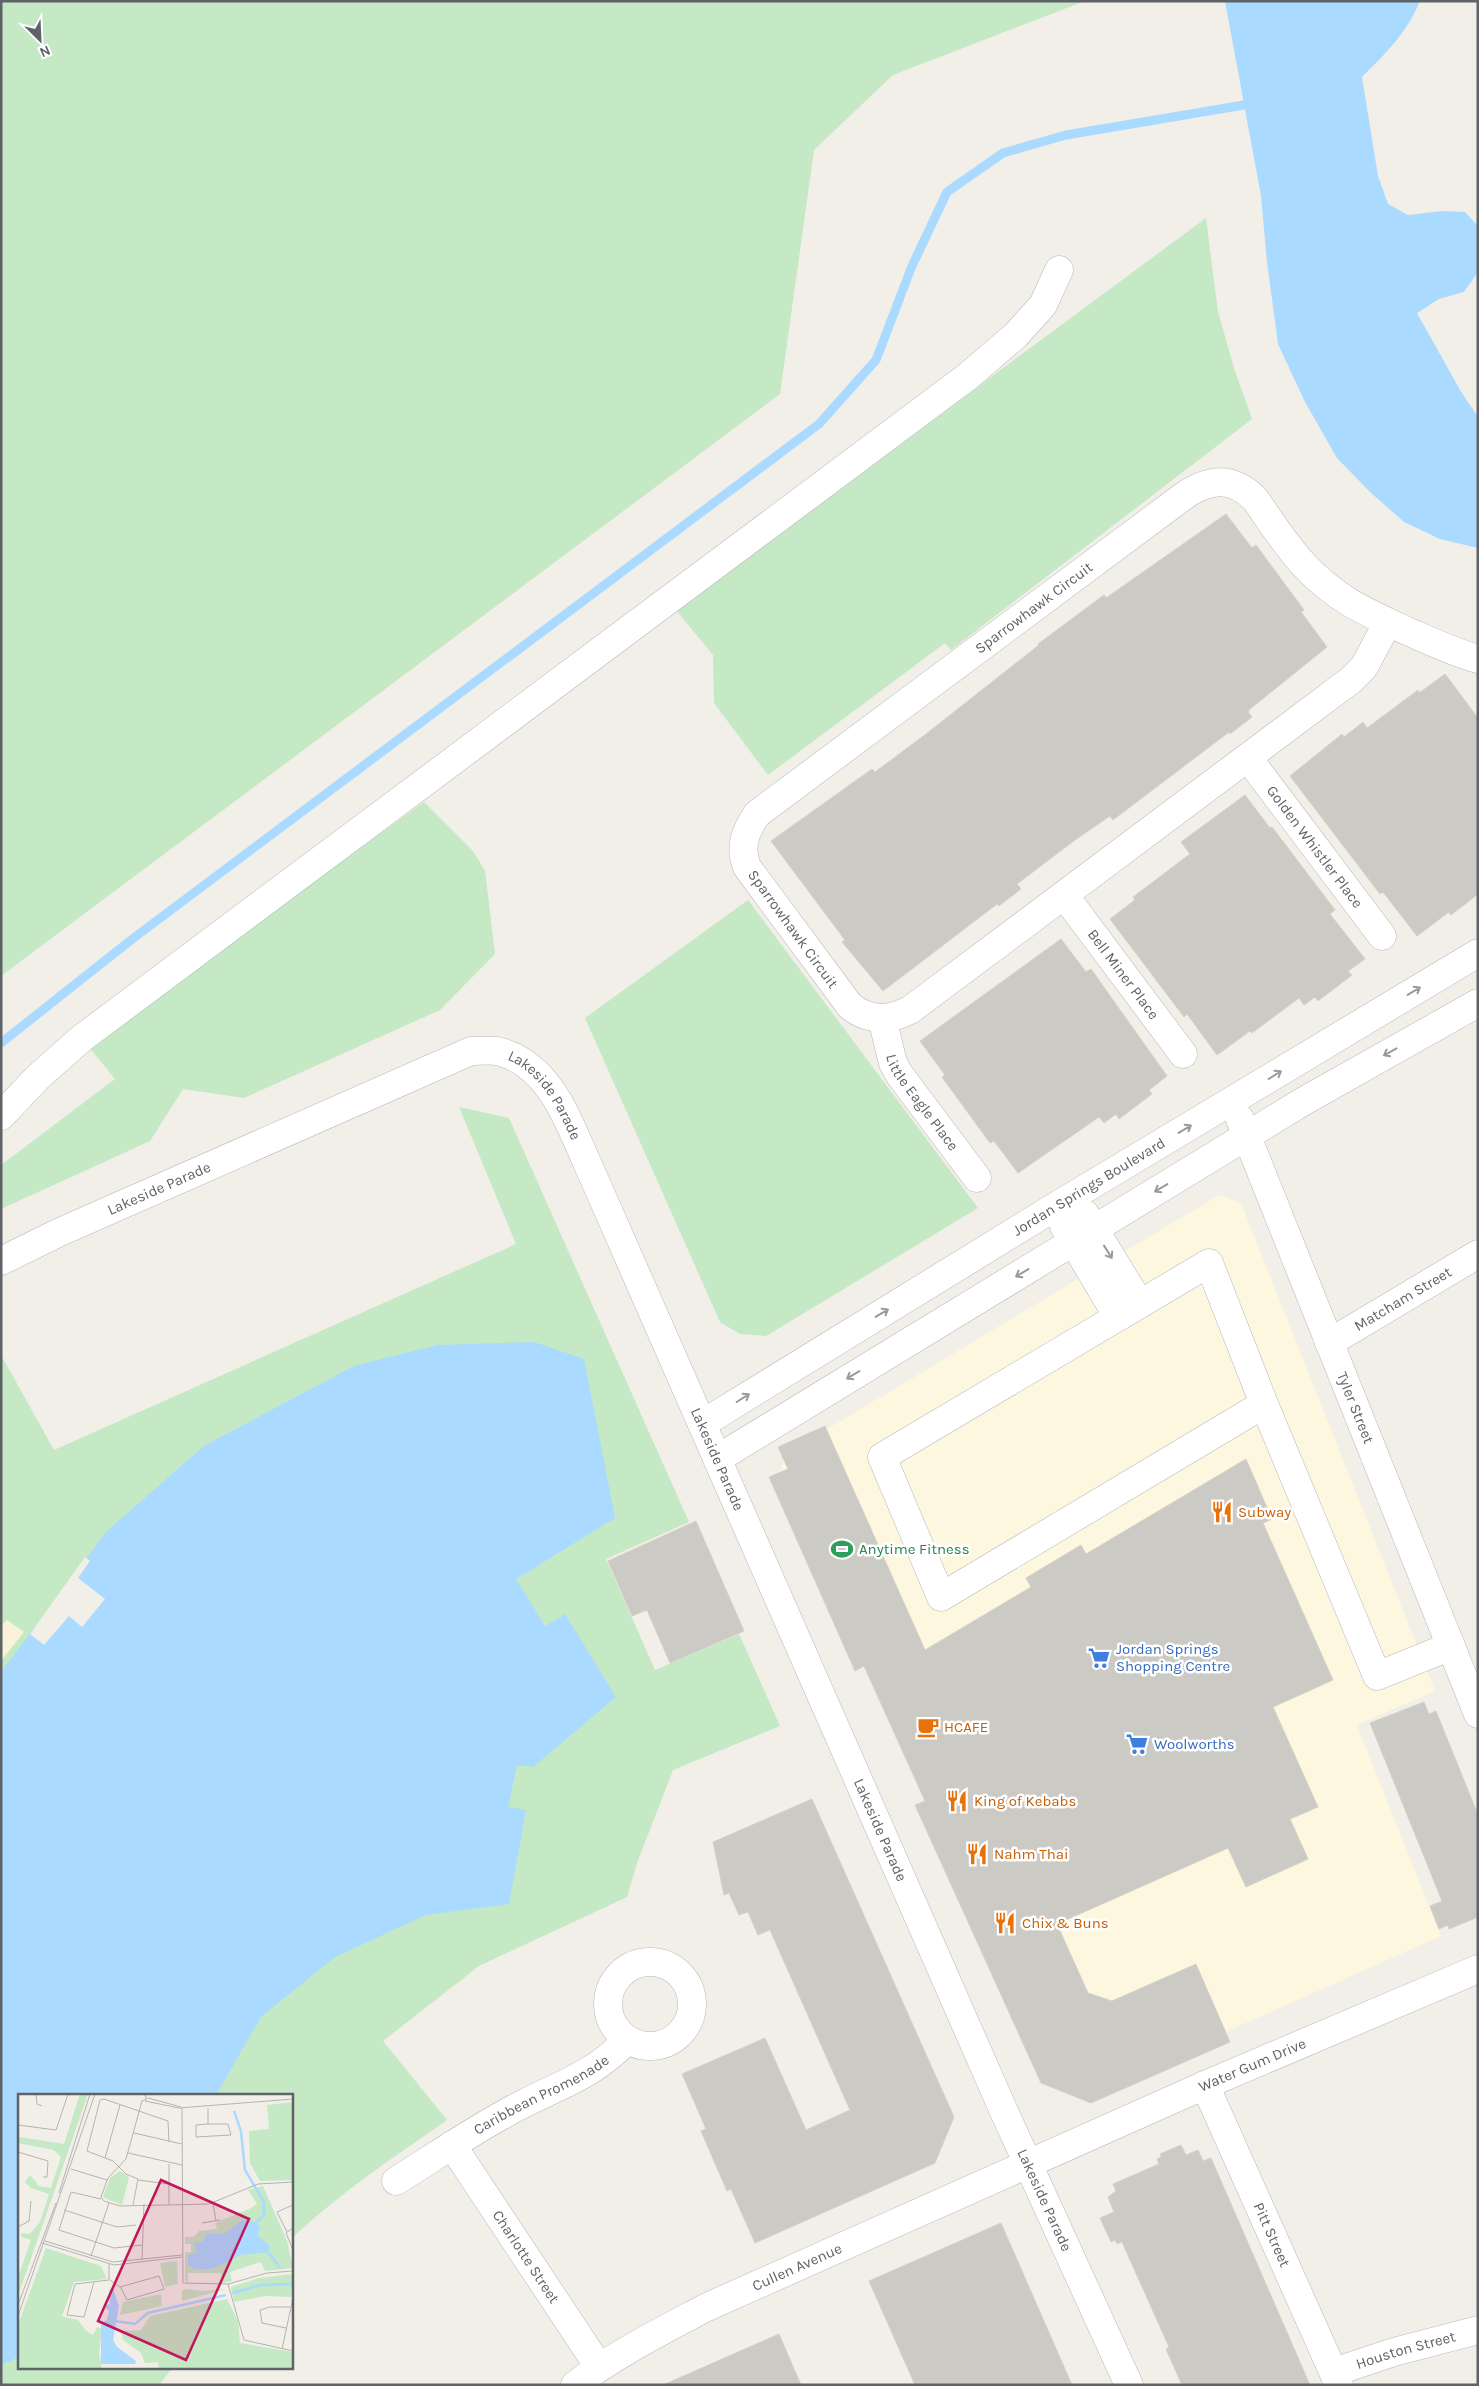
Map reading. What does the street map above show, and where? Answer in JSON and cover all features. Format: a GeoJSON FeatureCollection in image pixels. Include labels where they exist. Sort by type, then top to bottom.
{"type":"FeatureCollection","features":[{"type":"Feature","properties":{"kind":"street"},"geometry":{"type":"LineString","coordinates":[[1,1116],[38,1077],[82,1038],[967,377],[1016,335],[1043,305],[1059,270]]}},
{"type":"Feature","properties":{"kind":"street","name":"Sparrowhawk Circuit"},"geometry":{"type":"LineString","coordinates":[[882,1018],[864,1015],[850,1006],[752,876],[743,858],[742,848],[748,827],[757,814],[1195,488],[1220,482],[1232,484],[1246,490],[1255,499],[1304,566],[1321,582],[1356,608],[1455,652],[1478,659]]}},
{"type":"Feature","properties":{"kind":"street"},"geometry":{"type":"LineString","coordinates":[[882,1018],[894,1017],[910,1010],[1351,680],[1364,667],[1388,622]]}},
{"type":"Feature","properties":{"kind":"street","name":"Golden Whistler Place"},"geometry":{"type":"LineString","coordinates":[[1248,758],[1382,936]]}},
{"type":"Feature","properties":{"kind":"street","name":"Bell Miner Place"},"geometry":{"type":"LineString","coordinates":[[1064,895],[1182,1054]]}},
{"type":"Feature","properties":{"kind":"street","name":"Jordan Springs Boulevard"},"geometry":{"type":"LineString","coordinates":[[702,1424],[1064,1202],[1478,953]]}},
{"type":"Feature","properties":{"kind":"street"},"geometry":{"type":"LineString","coordinates":[[717,1459],[1304,1101],[1478,1003]]}},
{"type":"Feature","properties":{"kind":"street","name":"Little Eagle Place"},"geometry":{"type":"LineString","coordinates":[[882,1018],[893,1063],[977,1178]]}},
{"type":"Feature","properties":{"kind":"street","name":"Lakeside Parade"},"geometry":{"type":"LineString","coordinates":[[1,1261],[471,1051],[501,1051],[523,1062],[544,1079],[562,1108],[1029,2164],[1129,2385]]}},
{"type":"Feature","properties":{"kind":"street","name":"Tyler Street"},"geometry":{"type":"LineString","coordinates":[[1233,1101],[1478,1714]]}},
{"type":"Feature","properties":{"kind":"street"},"geometry":{"type":"LineString","coordinates":[[1064,1202],[1129,1311]]}},
{"type":"Feature","properties":{"kind":"street","name":"Matcham Street"},"geometry":{"type":"LineString","coordinates":[[1329,1343],[1478,1254]]}},
{"type":"Feature","properties":{"kind":"street"},"geometry":{"type":"LineString","coordinates":[[1264,1404],[942,1596],[882,1457],[1209,1263],[1264,1404],[1377,1676],[1451,1646]]}},
{"type":"Feature","properties":{"kind":"street","name":"Water Gum Drive"},"geometry":{"type":"LineString","coordinates":[[1029,2164],[1205,2085],[1478,1969]]}},
{"type":"Feature","properties":{"kind":"street","name":"Caribbean Promenade"},"geometry":{"type":"LineString","coordinates":[[396,2181],[523,2104],[587,2074],[612,2055],[627,2040]]}},
{"type":"Feature","properties":{"kind":"street","name":"Pitt Street"},"geometry":{"type":"LineString","coordinates":[[1205,2085],[1336,2378]]}},
{"type":"Feature","properties":{"kind":"street","name":"Charlotte Street"},"geometry":{"type":"LineString","coordinates":[[452,2146],[599,2367]]}},
{"type":"Feature","properties":{"kind":"street","name":"Cullen Avenue"},"geometry":{"type":"LineString","coordinates":[[575,2385],[599,2367],[644,2340],[705,2308],[1029,2164]]}},
{"type":"Feature","properties":{"kind":"street","name":"Houston Street"},"geometry":{"type":"LineString","coordinates":[[1336,2378],[1394,2352],[1478,2330]]}},
{"type":"Feature","properties":{"kind":"shaded area"},"geometry":{"type":"Polygon","coordinates":[[[1219,1195],[1241,1203],[1435,1691],[1357,1725],[1441,1936],[1091,2092],[1047,2074],[779,1473],[787,1453],[1219,1195]]]}},
{"type":"Feature","properties":{"kind":"green space"},"geometry":{"type":"Polygon","coordinates":[[[1,1],[1085,1],[893,75],[814,150],[780,394],[1,976],[1,1]]]}},
{"type":"Feature","properties":{"kind":"green space"},"geometry":{"type":"Polygon","coordinates":[[[1206,218],[1218,312],[1234,368],[1252,419],[951,650],[945,643],[768,775],[714,703],[713,655],[676,610],[1206,218]]]}},
{"type":"Feature","properties":{"kind":"green space"},"geometry":{"type":"Polygon","coordinates":[[[424,802],[473,851],[485,871],[495,954],[440,1010],[244,1098],[183,1089],[150,1141],[1,1209],[1,1165],[115,1079],[88,1046],[424,802]]]}},
{"type":"Feature","properties":{"kind":"green space"},"geometry":{"type":"Polygon","coordinates":[[[748,900],[978,1208],[766,1336],[740,1334],[720,1322],[585,1018],[748,900]]]}},
{"type":"Feature","properties":{"kind":"green space"},"geometry":{"type":"Polygon","coordinates":[[[459,1107],[509,1118],[689,1522],[606,1559],[655,1670],[739,1634],[780,1726],[673,1770],[637,1863],[627,1897],[479,1966],[383,2041],[447,2120],[347,2191],[292,2238],[292,2094],[18,2094],[18,2368],[172,2368],[159,2385],[1,2385],[1,1355],[54,1450],[516,1244],[459,1107]]]}},
{"type":"Feature","properties":{"kind":"sand"},"geometry":{"type":"Polygon","coordinates":[[[7,1620],[24,1632],[1,1661],[1,1626],[7,1620]]]}},
{"type":"Feature","properties":{"kind":"water"},"geometry":{"type":"Polygon","coordinates":[[[1225,1],[1420,1],[1402,33],[1362,77],[1378,176],[1388,204],[1408,215],[1442,211],[1465,212],[1478,226],[1478,272],[1464,292],[1439,299],[1417,313],[1460,390],[1478,417],[1478,548],[1440,539],[1404,522],[1370,492],[1337,458],[1305,402],[1278,344],[1267,262],[1261,196],[1225,1]]]}},
{"type":"Feature","properties":{"kind":"water"},"geometry":{"type":"Polygon","coordinates":[[[534,1342],[584,1359],[615,1518],[516,1579],[545,1626],[565,1614],[616,1697],[533,1767],[517,1765],[508,1807],[526,1810],[509,1904],[426,1915],[335,1957],[261,2017],[217,2094],[18,2094],[18,2357],[1,2365],[1,1672],[107,1531],[204,1446],[354,1366],[438,1345],[534,1342]]]}},
{"type":"Feature","properties":{"kind":"pier"},"geometry":{"type":"Polygon","coordinates":[[[85,1557],[90,1561],[78,1578],[105,1599],[82,1627],[69,1616],[44,1645],[30,1634],[85,1557]]]}},
{"type":"Feature","properties":{"kind":"building"},"geometry":{"type":"Polygon","coordinates":[[[1226,514],[1252,548],[1256,545],[1304,610],[1301,612],[1327,647],[1250,709],[1248,712],[1252,717],[1230,734],[1229,732],[1113,820],[1110,816],[1075,840],[1017,884],[1021,889],[999,906],[997,904],[883,991],[842,942],[845,940],[771,841],[872,769],[875,772],[926,734],[1038,644],[1104,595],[1106,598],[1226,514]]]}},
{"type":"Feature","properties":{"kind":"building"},"geometry":{"type":"Polygon","coordinates":[[[1445,674],[1478,718],[1478,894],[1451,915],[1449,912],[1417,936],[1383,892],[1380,894],[1290,776],[1342,734],[1344,737],[1363,722],[1367,728],[1418,690],[1419,693],[1445,674]]]}},
{"type":"Feature","properties":{"kind":"building"},"geometry":{"type":"Polygon","coordinates":[[[1245,795],[1270,828],[1272,827],[1335,910],[1330,914],[1365,959],[1348,971],[1352,975],[1318,1001],[1315,997],[1304,1005],[1299,998],[1252,1033],[1250,1031],[1217,1055],[1187,1014],[1184,1017],[1110,919],[1135,900],[1133,897],[1190,854],[1181,842],[1245,795]]]}},
{"type":"Feature","properties":{"kind":"building"},"geometry":{"type":"Polygon","coordinates":[[[1061,939],[1086,972],[1091,969],[1167,1076],[1149,1090],[1152,1094],[1119,1119],[1116,1114],[1104,1123],[1099,1117],[1018,1173],[994,1141],[990,1143],[942,1077],[945,1075],[920,1041],[1061,939]]]}},
{"type":"Feature","properties":{"kind":"building"},"geometry":{"type":"Polygon","coordinates":[[[825,1426],[925,1650],[1031,1587],[1026,1578],[1081,1545],[1086,1554],[1246,1459],[1272,1519],[1263,1523],[1333,1680],[1273,1707],[1318,1807],[1290,1819],[1308,1859],[1246,1887],[1228,1848],[1057,1924],[1088,1993],[1112,2001],[1196,1964],[1230,2042],[1091,2103],[1041,2083],[915,1805],[925,1801],[864,1666],[855,1671],[769,1477],[788,1469],[778,1447],[825,1426]]]}},
{"type":"Feature","properties":{"kind":"building"},"geometry":{"type":"Polygon","coordinates":[[[696,1521],[744,1631],[670,1663],[647,1610],[632,1616],[608,1561],[696,1521]]]}},
{"type":"Feature","properties":{"kind":"building"},"geometry":{"type":"Polygon","coordinates":[[[1424,1702],[1429,1714],[1436,1711],[1478,1815],[1478,1917],[1449,1929],[1448,1925],[1439,1929],[1430,1906],[1442,1901],[1370,1723],[1424,1702]]]}},
{"type":"Feature","properties":{"kind":"building"},"geometry":{"type":"Polygon","coordinates":[[[812,1799],[954,2117],[935,2163],[755,2243],[731,2189],[727,2191],[701,2131],[706,2129],[682,2074],[765,2038],[806,2130],[850,2110],[770,1930],[758,1935],[748,1912],[739,1915],[729,1893],[724,1895],[713,1842],[812,1799]]]}},
{"type":"Feature","properties":{"kind":"building"},"geometry":{"type":"Polygon","coordinates":[[[1181,2145],[1186,2155],[1198,2150],[1203,2161],[1211,2158],[1310,2385],[1182,2385],[1166,2349],[1169,2347],[1122,2242],[1117,2244],[1115,2240],[1111,2242],[1100,2218],[1114,2212],[1108,2197],[1116,2191],[1113,2184],[1159,2164],[1157,2159],[1161,2157],[1160,2154],[1181,2145]]]}},
{"type":"Feature","properties":{"kind":"building"},"geometry":{"type":"Polygon","coordinates":[[[1001,2223],[1072,2385],[915,2385],[869,2281],[1001,2223]]]}},
{"type":"Feature","properties":{"kind":"building"},"geometry":{"type":"Polygon","coordinates":[[[779,2334],[801,2385],[663,2385],[779,2334]]]}},
{"type":"Feature","properties":{"kind":"waterway"},"geometry":{"type":"LineString","coordinates":[[1,1043],[131,940],[819,424],[876,360],[912,266],[947,192],[1003,153],[1066,135],[1244,105]]}},
{"type":"Feature","properties":{"kind":"place","name":"Subway"},"geometry":{"type":"Point","coordinates":[1222,1512]}},
{"type":"Feature","properties":{"kind":"place","name":"Anytime Fitness"},"geometry":{"type":"Point","coordinates":[842,1549]}},
{"type":"Feature","properties":{"kind":"place","name":"Jordan Springs Shopping Centre"},"geometry":{"type":"Point","coordinates":[1099,1658]}},
{"type":"Feature","properties":{"kind":"place","name":"HCAFE"},"geometry":{"type":"Point","coordinates":[928,1727]}},
{"type":"Feature","properties":{"kind":"place","name":"Woolworths"},"geometry":{"type":"Point","coordinates":[1137,1744]}},
{"type":"Feature","properties":{"kind":"place","name":"King of Kebabs"},"geometry":{"type":"Point","coordinates":[957,1801]}},
{"type":"Feature","properties":{"kind":"place","name":"Nahm Thai"},"geometry":{"type":"Point","coordinates":[977,1854]}},
{"type":"Feature","properties":{"kind":"place","name":"Chix & Buns"},"geometry":{"type":"Point","coordinates":[1005,1923]}}]}
